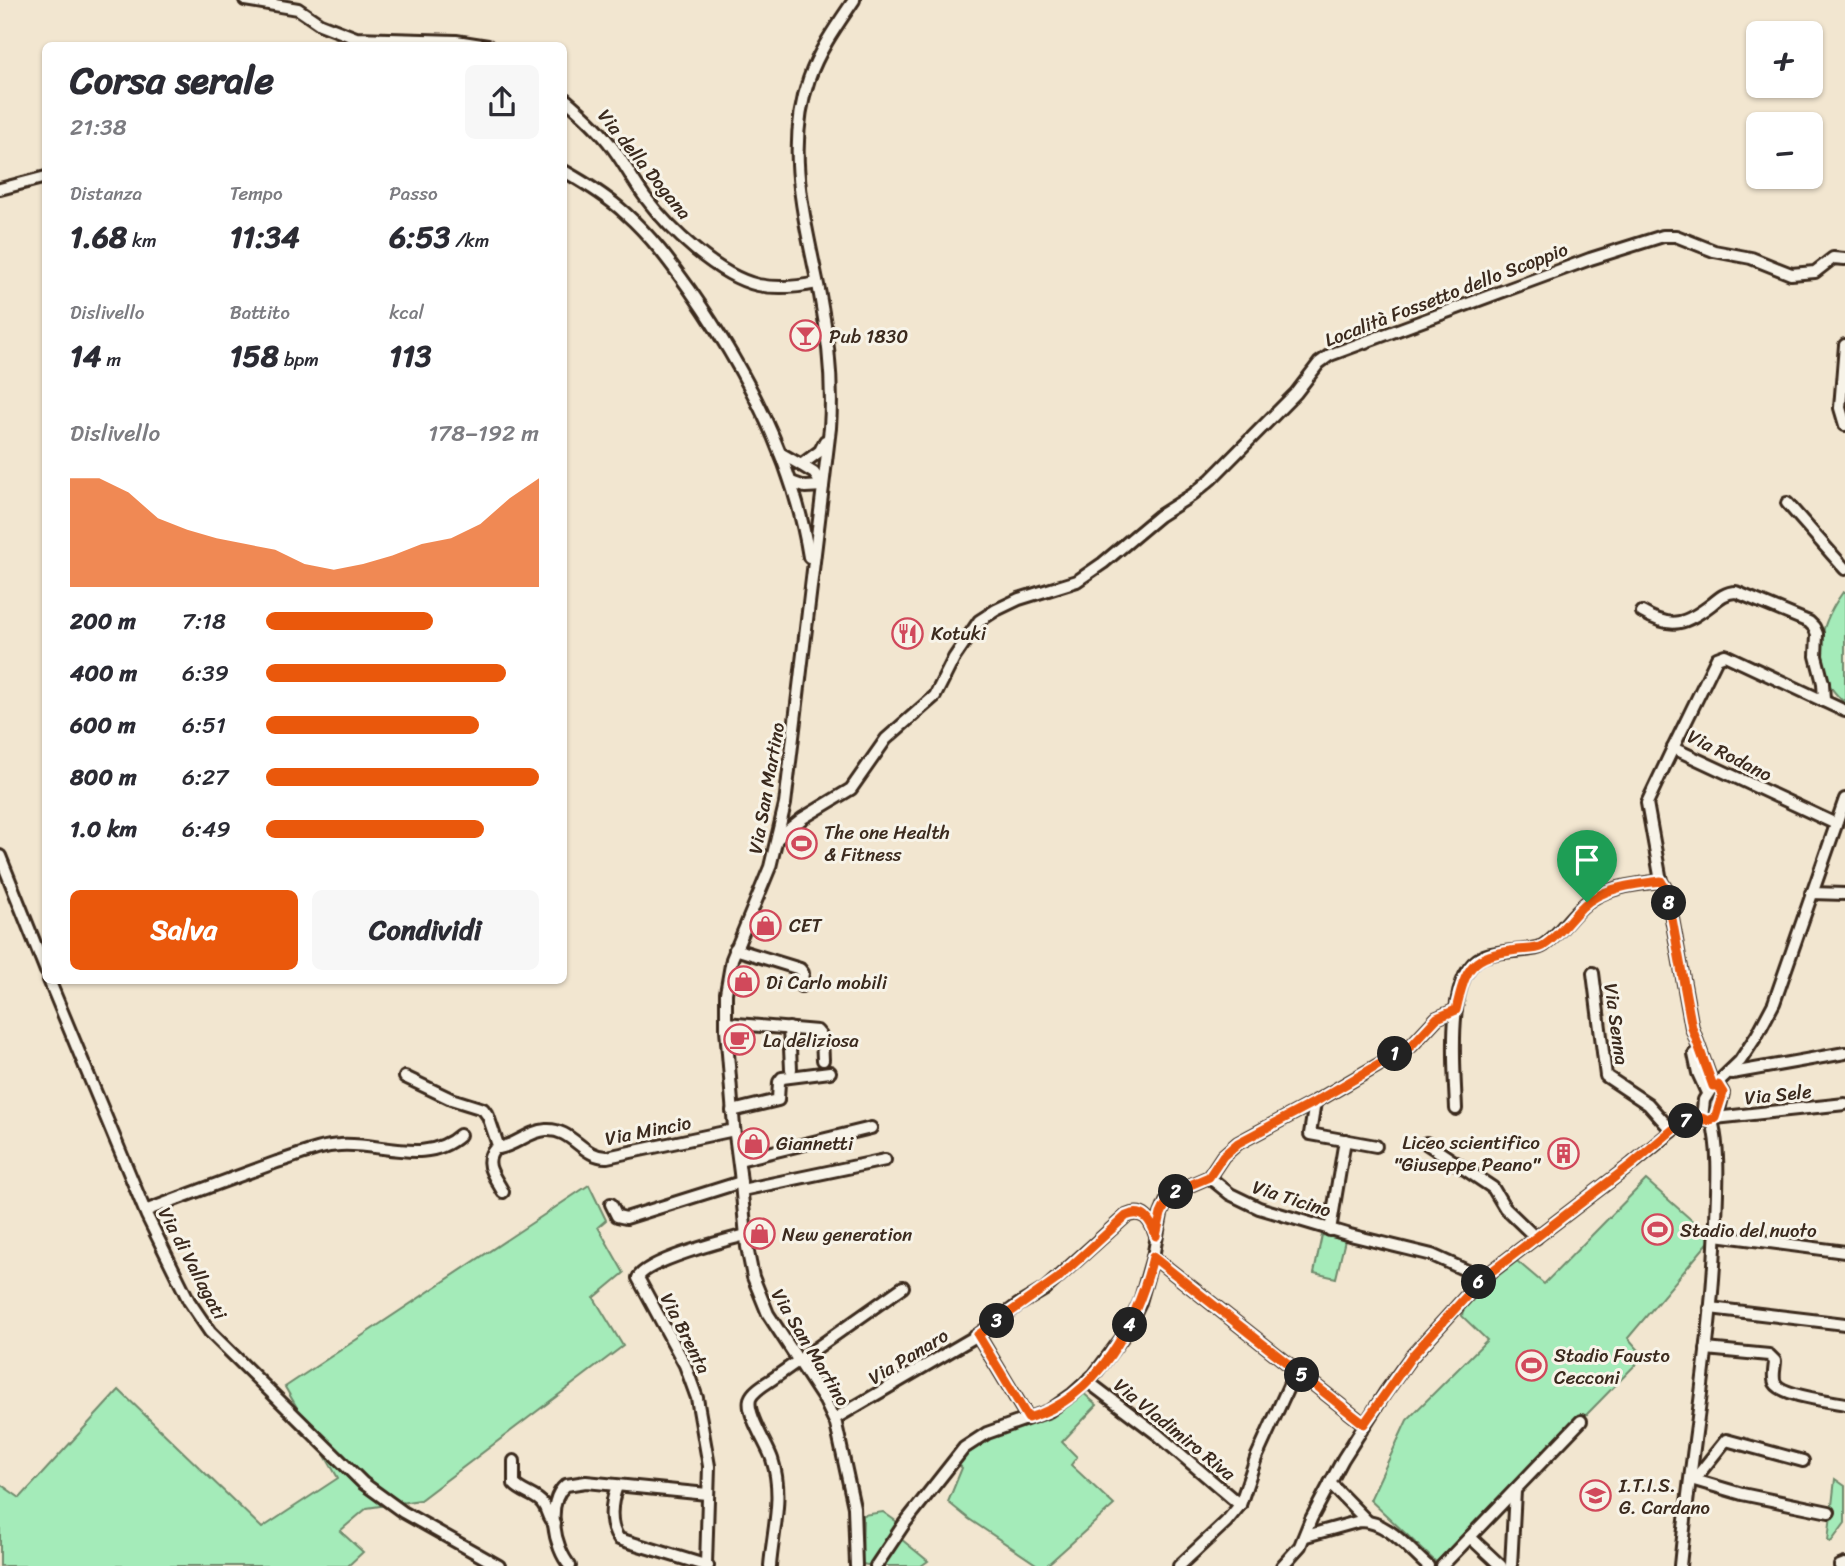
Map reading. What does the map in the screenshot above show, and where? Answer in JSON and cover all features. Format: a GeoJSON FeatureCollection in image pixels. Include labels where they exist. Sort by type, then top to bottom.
{"type":"FeatureCollection","features":[{"type":"Feature","properties":{"kind":"street"},"geometry":{"type":"LineString","coordinates":[[245,0],[296,5],[316,22],[356,38],[462,42]]}},
{"type":"Feature","properties":{"kind":"street","name":"Via San Martino"},"geometry":{"type":"LineString","coordinates":[[854,0],[816,61],[806,85],[800,112],[797,151],[799,186],[826,346],[830,421],[790,770],[778,838],[768,873],[735,949],[727,981],[726,1023],[732,1111],[751,1270],[760,1298],[773,1322],[834,1419],[841,1440],[854,1507],[856,1566]]}},
{"type":"Feature","properties":{"kind":"street","name":"Via della Dogana"},"geometry":{"type":"LineString","coordinates":[[567,101],[605,138],[661,216],[715,262],[740,278],[759,285],[792,287],[817,283]]}},
{"type":"Feature","properties":{"kind":"street"},"geometry":{"type":"LineString","coordinates":[[567,173],[614,203],[659,247],[716,329],[750,390],[780,453],[802,519],[811,570]]}},
{"type":"Feature","properties":{"kind":"street"},"geometry":{"type":"LineString","coordinates":[[0,189],[42,178]]}},
{"type":"Feature","properties":{"kind":"street","name":"Località Fossetto dello Scoppio"},"geometry":{"type":"LineString","coordinates":[[778,838],[803,818],[851,789],[889,736],[935,696],[954,658],[979,621],[1007,604],[1086,577],[1149,523],[1211,479],[1296,393],[1319,363],[1330,355],[1590,259],[1663,236],[1676,236],[1714,251],[1751,258],[1791,274],[1815,272],[1833,258],[1845,259]]}},
{"type":"Feature","properties":{"kind":"street"},"geometry":{"type":"LineString","coordinates":[[1845,345],[1840,390],[1840,412],[1845,425]]}},
{"type":"Feature","properties":{"kind":"street"},"geometry":{"type":"LineString","coordinates":[[801,465],[820,451],[830,421]]}},
{"type":"Feature","properties":{"kind":"street"},"geometry":{"type":"LineString","coordinates":[[780,453],[814,473],[823,486],[805,488],[791,482]]}},
{"type":"Feature","properties":{"kind":"street"},"geometry":{"type":"LineString","coordinates":[[1787,503],[1845,569]]}},
{"type":"Feature","properties":{"kind":"street"},"geometry":{"type":"LineString","coordinates":[[1642,612],[1654,619],[1676,624],[1699,614],[1730,592],[1736,592],[1744,593],[1809,622],[1817,634],[1816,656],[1823,683],[1824,701],[1845,711]]}},
{"type":"Feature","properties":{"kind":"street","name":"Via Rodano"},"geometry":{"type":"LineString","coordinates":[[1824,701],[1725,655],[1717,658],[1673,748],[1836,824]]}},
{"type":"Feature","properties":{"kind":"street"},"geometry":{"type":"LineString","coordinates":[[1673,748],[1647,803],[1661,881],[1667,891],[1692,1028],[1702,1062],[1714,1089],[1710,1118]]}},
{"type":"Feature","properties":{"kind":"street"},"geometry":{"type":"LineString","coordinates":[[1680,1566],[1693,1479],[1716,1235],[1716,1135],[1703,1104],[1720,1077],[1733,1071],[1774,1003],[1845,799]]}},
{"type":"Feature","properties":{"kind":"street"},"geometry":{"type":"LineString","coordinates":[[0,856],[42,961]]}},
{"type":"Feature","properties":{"kind":"street"},"geometry":{"type":"LineString","coordinates":[[1456,1109],[1456,1010],[1466,972],[1481,958],[1541,947],[1595,897],[1623,888],[1661,881]]}},
{"type":"Feature","properties":{"kind":"street"},"geometry":{"type":"LineString","coordinates":[[1811,893],[1845,894]]}},
{"type":"Feature","properties":{"kind":"street"},"geometry":{"type":"LineString","coordinates":[[735,949],[800,969],[803,975],[801,986]]}},
{"type":"Feature","properties":{"kind":"street","name":"Via Senna"},"geometry":{"type":"LineString","coordinates":[[1592,973],[1606,1076],[1648,1104],[1672,1130]]}},
{"type":"Feature","properties":{"kind":"street","name":"Via di Vallagati"},"geometry":{"type":"LineString","coordinates":[[51,984],[145,1211],[198,1316],[216,1340],[341,1463],[383,1499],[499,1566]]}},
{"type":"Feature","properties":{"kind":"street"},"geometry":{"type":"LineString","coordinates":[[876,1566],[904,1524],[964,1448],[979,1437],[1052,1409],[1087,1381],[1113,1351],[1129,1326],[1144,1290],[1161,1214],[1168,1199],[1183,1188],[1209,1177],[1223,1156],[1238,1143],[1411,1046],[1437,1018],[1456,1010]]}},
{"type":"Feature","properties":{"kind":"street"},"geometry":{"type":"LineString","coordinates":[[726,1023],[819,1032],[822,1037],[823,1060]]}},
{"type":"Feature","properties":{"kind":"street"},"geometry":{"type":"LineString","coordinates":[[789,1028],[792,1069]]}},
{"type":"Feature","properties":{"kind":"street"},"geometry":{"type":"LineString","coordinates":[[1692,1028],[1690,1037],[1696,1065],[1714,1089]]}},
{"type":"Feature","properties":{"kind":"street"},"geometry":{"type":"LineString","coordinates":[[1702,1062],[1709,1070],[1717,1073],[1845,1053]]}},
{"type":"Feature","properties":{"kind":"street"},"geometry":{"type":"LineString","coordinates":[[732,1111],[778,1100],[779,1082],[782,1079],[830,1072]]}},
{"type":"Feature","properties":{"kind":"street"},"geometry":{"type":"LineString","coordinates":[[405,1076],[456,1101],[483,1110],[488,1116],[497,1149],[489,1156],[488,1163],[503,1192]]}},
{"type":"Feature","properties":{"kind":"street"},"geometry":{"type":"LineString","coordinates":[[1315,1102],[1310,1134],[1376,1146]]}},
{"type":"Feature","properties":{"kind":"street","name":"Via Sele"},"geometry":{"type":"LineString","coordinates":[[1282,1566],[1295,1561],[1311,1520],[1364,1424],[1411,1357],[1483,1278],[1689,1118],[1845,1104]]}},
{"type":"Feature","properties":{"kind":"street"},"geometry":{"type":"LineString","coordinates":[[738,1160],[871,1128]]}},
{"type":"Feature","properties":{"kind":"street","name":"Via Mincio"},"geometry":{"type":"LineString","coordinates":[[482,1153],[513,1144],[536,1131],[554,1130],[566,1133],[593,1154],[607,1157],[734,1130]]}},
{"type":"Feature","properties":{"kind":"street"},"geometry":{"type":"LineString","coordinates":[[145,1211],[324,1147],[356,1145],[410,1151],[429,1150],[448,1145],[460,1135]]}},
{"type":"Feature","properties":{"kind":"street"},"geometry":{"type":"LineString","coordinates":[[1330,1230],[1345,1140]]}},
{"type":"Feature","properties":{"kind":"street"},"geometry":{"type":"LineString","coordinates":[[1426,1143],[1493,1188],[1504,1208],[1536,1238]]}},
{"type":"Feature","properties":{"kind":"street"},"geometry":{"type":"LineString","coordinates":[[611,1204],[617,1216],[626,1218],[742,1186],[885,1160]]}},
{"type":"Feature","properties":{"kind":"street","name":"Via Ticino"},"geometry":{"type":"LineString","coordinates":[[1209,1177],[1230,1194],[1247,1203],[1330,1230],[1432,1255],[1483,1278]]}},
{"type":"Feature","properties":{"kind":"street","name":"Via Panaro"},"geometry":{"type":"LineString","coordinates":[[834,1419],[978,1335],[1057,1279],[1126,1216],[1142,1214],[1150,1222],[1156,1236]]}},
{"type":"Feature","properties":{"kind":"street","name":"Via Brenta"},"geometry":{"type":"LineString","coordinates":[[707,1566],[708,1454],[695,1388],[640,1284],[639,1275],[643,1270],[684,1254],[746,1235]]}},
{"type":"Feature","properties":{"kind":"street"},"geometry":{"type":"LineString","coordinates":[[1716,1235],[1845,1252]]}},
{"type":"Feature","properties":{"kind":"street"},"geometry":{"type":"LineString","coordinates":[[1153,1257],[1364,1424]]}},
{"type":"Feature","properties":{"kind":"street"},"geometry":{"type":"LineString","coordinates":[[770,1566],[777,1521],[777,1483],[772,1459],[755,1422],[750,1401],[755,1392],[902,1287]]}},
{"type":"Feature","properties":{"kind":"street"},"geometry":{"type":"LineString","coordinates":[[1710,1308],[1845,1324]]}},
{"type":"Feature","properties":{"kind":"street"},"geometry":{"type":"LineString","coordinates":[[978,1335],[1028,1418]]}},
{"type":"Feature","properties":{"kind":"street"},"geometry":{"type":"LineString","coordinates":[[1706,1349],[1766,1354],[1775,1361],[1774,1380],[1778,1387],[1845,1404]]}},
{"type":"Feature","properties":{"kind":"street","name":"Via Vladimiro Riva"},"geometry":{"type":"LineString","coordinates":[[1179,1566],[1226,1522],[1240,1505],[1256,1458],[1296,1370]]}},
{"type":"Feature","properties":{"kind":"street","name":"Via Vladimiro Riva"},"geometry":{"type":"LineString","coordinates":[[1087,1381],[1164,1440],[1240,1505]]}},
{"type":"Feature","properties":{"kind":"street"},"geometry":{"type":"LineString","coordinates":[[1442,1566],[1581,1421]]}},
{"type":"Feature","properties":{"kind":"street"},"geometry":{"type":"LineString","coordinates":[[1693,1479],[1726,1440],[1803,1461]]}},
{"type":"Feature","properties":{"kind":"street"},"geometry":{"type":"LineString","coordinates":[[514,1461],[514,1484],[542,1503],[548,1519],[555,1524]]}},
{"type":"Feature","properties":{"kind":"street"},"geometry":{"type":"LineString","coordinates":[[1693,1479],[1742,1494],[1829,1512]]}},
{"type":"Feature","properties":{"kind":"street"},"geometry":{"type":"LineString","coordinates":[[570,1566],[559,1549],[555,1524],[558,1496],[566,1485],[580,1481],[707,1494]]}},
{"type":"Feature","properties":{"kind":"street"},"geometry":{"type":"LineString","coordinates":[[1330,1483],[1367,1521]]}},
{"type":"Feature","properties":{"kind":"street"},"geometry":{"type":"LineString","coordinates":[[617,1486],[612,1518],[616,1536],[623,1542],[685,1563],[707,1566]]}},
{"type":"Feature","properties":{"kind":"street"},"geometry":{"type":"LineString","coordinates":[[1511,1566],[1516,1491]]}},
{"type":"Feature","properties":{"kind":"street"},"geometry":{"type":"LineString","coordinates":[[1306,1536],[1367,1521],[1386,1529],[1428,1566]]}},
{"type":"Feature","properties":{"kind":"street"},"geometry":{"type":"LineString","coordinates":[[1470,1537],[1501,1566]]}},
{"type":"Feature","properties":{"kind":"street"},"geometry":{"type":"LineString","coordinates":[[1840,1566],[1845,1564]]}},
{"type":"Feature","properties":{"kind":"green space"},"geometry":{"type":"Polygon","coordinates":[[[1843,592],[1845,703],[1833,691],[1825,677],[1820,649],[1827,620],[1843,592]]]}},
{"type":"Feature","properties":{"kind":"green space","name":"Stadio Fausto Cecconi"},"geometry":{"type":"Polygon","coordinates":[[[1646,1180],[1712,1238],[1628,1338],[1644,1356],[1439,1565],[1370,1500],[1407,1420],[1487,1340],[1462,1316],[1464,1302],[1517,1261],[1544,1284],[1646,1180]]]}},
{"type":"Feature","properties":{"kind":"green space"},"geometry":{"type":"Polygon","coordinates":[[[589,1185],[606,1220],[598,1227],[624,1273],[594,1298],[623,1346],[420,1500],[367,1508],[340,1531],[363,1552],[348,1566],[0,1566],[0,1484],[20,1498],[119,1390],[262,1528],[338,1478],[285,1387],[589,1185]]]}},
{"type":"Feature","properties":{"kind":"green space"},"geometry":{"type":"Polygon","coordinates":[[[1322,1235],[1345,1240],[1336,1278],[1314,1273],[1322,1235]]]}},
{"type":"Feature","properties":{"kind":"green space"},"geometry":{"type":"Polygon","coordinates":[[[1081,1391],[1097,1405],[1062,1442],[1077,1457],[1071,1465],[1114,1505],[1046,1566],[1039,1566],[948,1502],[962,1468],[954,1459],[979,1437],[1045,1415],[1081,1391]]]}},
{"type":"Feature","properties":{"kind":"green space"},"geometry":{"type":"Polygon","coordinates":[[[1835,1479],[1845,1486],[1845,1523],[1831,1542],[1828,1541],[1835,1479]]]}},
{"type":"Feature","properties":{"kind":"green space"},"geometry":{"type":"Polygon","coordinates":[[[883,1512],[900,1524],[873,1566],[862,1564],[863,1515],[883,1512]]]}},
{"type":"Feature","properties":{"kind":"green space"},"geometry":{"type":"Polygon","coordinates":[[[901,1539],[928,1561],[921,1566],[881,1566],[901,1539]]]}},
{"type":"Feature","properties":{"kind":"place","name":"Pub 1830"},"geometry":{"type":"Point","coordinates":[806,336]}},
{"type":"Feature","properties":{"kind":"place","name":"Kotuki"},"geometry":{"type":"Point","coordinates":[908,633]}},
{"type":"Feature","properties":{"kind":"place","name":"The one Health & Fitness"},"geometry":{"type":"Point","coordinates":[801,843]}},
{"type":"Feature","properties":{"kind":"place","name":"CET"},"geometry":{"type":"Point","coordinates":[766,925]}},
{"type":"Feature","properties":{"kind":"place","name":"Di Carlo mobili"},"geometry":{"type":"Point","coordinates":[743,982]}},
{"type":"Feature","properties":{"kind":"place","name":"La deliziosa"},"geometry":{"type":"Point","coordinates":[740,1040]}},
{"type":"Feature","properties":{"kind":"place","name":"Giannetti"},"geometry":{"type":"Point","coordinates":[753,1143]}},
{"type":"Feature","properties":{"kind":"place","name":"Liceo scientifico \"Giuseppe Peano\""},"geometry":{"type":"Point","coordinates":[1563,1153]}},
{"type":"Feature","properties":{"kind":"place","name":"Stadio del nuoto"},"geometry":{"type":"Point","coordinates":[1657,1230]}},
{"type":"Feature","properties":{"kind":"place","name":"New generation"},"geometry":{"type":"Point","coordinates":[759,1234]}},
{"type":"Feature","properties":{"kind":"place","name":"Stadio Fausto Cecconi"},"geometry":{"type":"Point","coordinates":[1531,1366]}},
{"type":"Feature","properties":{"kind":"place","name":"I.T.I.S. G. Cardano"},"geometry":{"type":"Point","coordinates":[1596,1496]}},
{"type":"Feature","properties":{"kind":"route"},"geometry":{"type":"LineString","coordinates":[[1661,881],[1667,891],[1692,1028],[1702,1062],[1713,1086],[1718,1085],[1723,1093],[1715,1118],[1708,1121],[1689,1118],[1483,1278],[1411,1357],[1364,1424],[1153,1257],[1135,1314],[1107,1359],[1066,1399],[1049,1411],[1028,1418],[978,1335],[1045,1289],[1126,1216],[1140,1213],[1147,1217],[1156,1236],[1168,1199],[1175,1192],[1209,1177],[1223,1156],[1233,1147],[1411,1046],[1437,1018],[1456,1010],[1462,982],[1475,961],[1498,953],[1541,947],[1587,902],[1603,893],[1644,883],[1661,881]]}}]}
